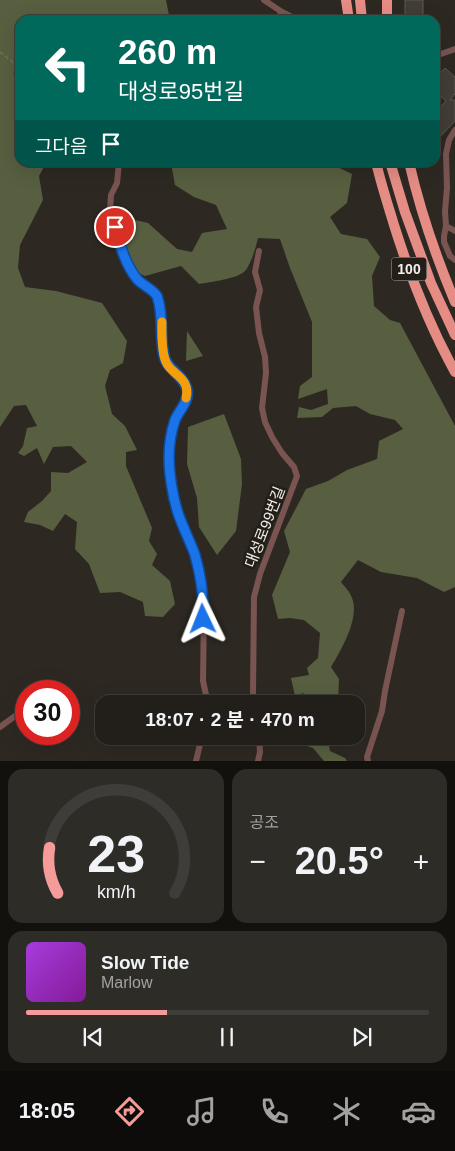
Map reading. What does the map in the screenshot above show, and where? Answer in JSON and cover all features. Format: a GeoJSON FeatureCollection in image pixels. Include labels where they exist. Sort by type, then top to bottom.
{"type":"FeatureCollection","features":[{"type":"Feature","properties":{"kind":"highway"},"geometry":{"type":"LineString","coordinates":[[346,0],[348,15]]}},
{"type":"Feature","properties":{"kind":"highway"},"geometry":{"type":"LineString","coordinates":[[360,0],[362,15]]}},
{"type":"Feature","properties":{"kind":"highway"},"geometry":{"type":"LineString","coordinates":[[387,0],[387,15]]}},
{"type":"Feature","properties":{"kind":"highway","name":"100"},"geometry":{"type":"LineString","coordinates":[[377,167],[399,241],[420,299],[455,372]]}},
{"type":"Feature","properties":{"kind":"highway","name":"100"},"geometry":{"type":"LineString","coordinates":[[392,167],[405,212],[431,283],[455,335]]}},
{"type":"Feature","properties":{"kind":"highway","name":"100"},"geometry":{"type":"LineString","coordinates":[[410,167],[440,267],[455,302]]}},
{"type":"Feature","properties":{"kind":"street"},"geometry":{"type":"LineString","coordinates":[[264,0],[288,15]]}},
{"type":"Feature","properties":{"kind":"street"},"geometry":{"type":"LineString","coordinates":[[440,54],[455,49]]}},
{"type":"Feature","properties":{"kind":"street"},"geometry":{"type":"LineString","coordinates":[[455,130],[449,140],[446,154],[447,188],[444,236],[444,242],[450,256],[455,260]]}},
{"type":"Feature","properties":{"kind":"street"},"geometry":{"type":"LineString","coordinates":[[119,167],[117,183],[111,195],[110,210],[120,244],[126,261],[138,280],[157,295],[161,312],[166,364],[185,382],[188,392],[186,402],[176,420],[170,437],[170,477],[178,513],[195,556],[201,582],[204,608],[203,681],[206,695]]}},
{"type":"Feature","properties":{"kind":"street"},"geometry":{"type":"LineString","coordinates":[[446,226],[455,232]]}},
{"type":"Feature","properties":{"kind":"street","name":"대성로99번길"},"geometry":{"type":"LineString","coordinates":[[253,695],[254,597],[260,574],[297,476],[294,467],[272,437],[265,422],[262,408],[266,374],[265,357],[259,333],[256,308],[260,290],[255,272],[259,251]]}},
{"type":"Feature","properties":{"kind":"street"},"geometry":{"type":"LineString","coordinates":[[368,761],[367,757],[382,711],[402,611]]}},
{"type":"Feature","properties":{"kind":"street"},"geometry":{"type":"LineString","coordinates":[[0,727],[15,716]]}},
{"type":"Feature","properties":{"kind":"street"},"geometry":{"type":"LineString","coordinates":[[196,761],[200,745]]}},
{"type":"Feature","properties":{"kind":"street"},"geometry":{"type":"LineString","coordinates":[[258,761],[260,745]]}},
{"type":"Feature","properties":{"kind":"path"},"geometry":{"type":"LineString","coordinates":[[0,52],[15,64]]}},
{"type":"Feature","properties":{"kind":"green space"},"geometry":{"type":"Polygon","coordinates":[[[0,0],[166,0],[169,15],[15,15],[15,72],[13,73],[15,74],[15,167],[44,167],[39,176],[43,200],[20,245],[18,268],[25,287],[56,291],[102,303],[127,341],[123,363],[110,370],[105,386],[112,414],[125,426],[137,450],[126,452],[126,466],[152,528],[149,541],[157,554],[152,565],[170,581],[175,604],[163,617],[145,616],[143,602],[120,592],[100,593],[89,564],[75,549],[77,522],[65,514],[53,531],[40,525],[24,522],[28,512],[51,491],[51,472],[68,473],[87,462],[71,446],[53,447],[44,464],[37,448],[24,456],[18,453],[23,446],[27,428],[37,426],[26,405],[14,406],[0,427],[0,0]]]}},
{"type":"Feature","properties":{"kind":"green space"},"geometry":{"type":"Polygon","coordinates":[[[172,167],[337,167],[352,174],[347,203],[330,217],[341,234],[367,239],[380,257],[372,276],[374,306],[390,320],[400,323],[455,426],[455,587],[444,592],[417,578],[381,572],[358,560],[341,582],[352,598],[354,615],[348,634],[331,667],[339,679],[338,695],[305,695],[303,693],[295,695],[291,678],[309,675],[307,668],[318,658],[320,633],[304,620],[278,619],[272,595],[290,552],[284,531],[306,489],[328,481],[347,470],[377,459],[379,441],[403,429],[395,420],[370,414],[356,406],[333,408],[322,417],[297,418],[299,407],[311,410],[328,404],[327,389],[298,399],[300,386],[312,377],[312,322],[280,239],[258,238],[251,260],[245,271],[241,274],[199,284],[181,266],[145,276],[129,269],[121,261],[110,238],[118,223],[127,218],[148,223],[177,249],[192,252],[202,233],[227,229],[216,205],[194,197],[175,185],[172,167]]]}},
{"type":"Feature","properties":{"kind":"green space"},"geometry":{"type":"Polygon","coordinates":[[[187,331],[203,356],[186,361],[187,331]]]}},
{"type":"Feature","properties":{"kind":"green space"},"geometry":{"type":"Polygon","coordinates":[[[224,414],[241,459],[242,484],[236,531],[217,555],[199,527],[197,498],[187,464],[188,427],[224,414]]]}},
{"type":"Feature","properties":{"kind":"green space"},"geometry":{"type":"Polygon","coordinates":[[[304,745],[329,745],[330,751],[345,758],[347,761],[324,761],[313,748],[304,745]]]}},
{"type":"Feature","properties":{"kind":"building"},"geometry":{"type":"Polygon","coordinates":[[[405,0],[423,0],[423,15],[405,15],[405,0]]]}},
{"type":"Feature","properties":{"kind":"building"},"geometry":{"type":"Polygon","coordinates":[[[445,68],[455,77],[455,94],[450,100],[455,100],[455,121],[440,137],[440,108],[446,101],[440,96],[440,74],[445,68]]]}},
{"type":"Feature","properties":{"kind":"slow traffic"},"geometry":{"type":"LineString","coordinates":[[162,322],[166,364],[185,382],[188,392],[186,398]]}},
{"type":"Feature","properties":{"kind":"route"},"geometry":{"type":"LineString","coordinates":[[115,227],[126,261],[138,280],[157,295],[161,312],[166,364],[185,382],[188,392],[186,402],[176,420],[170,437],[170,477],[178,513],[195,556],[201,582],[204,608],[203,619]]}}]}
